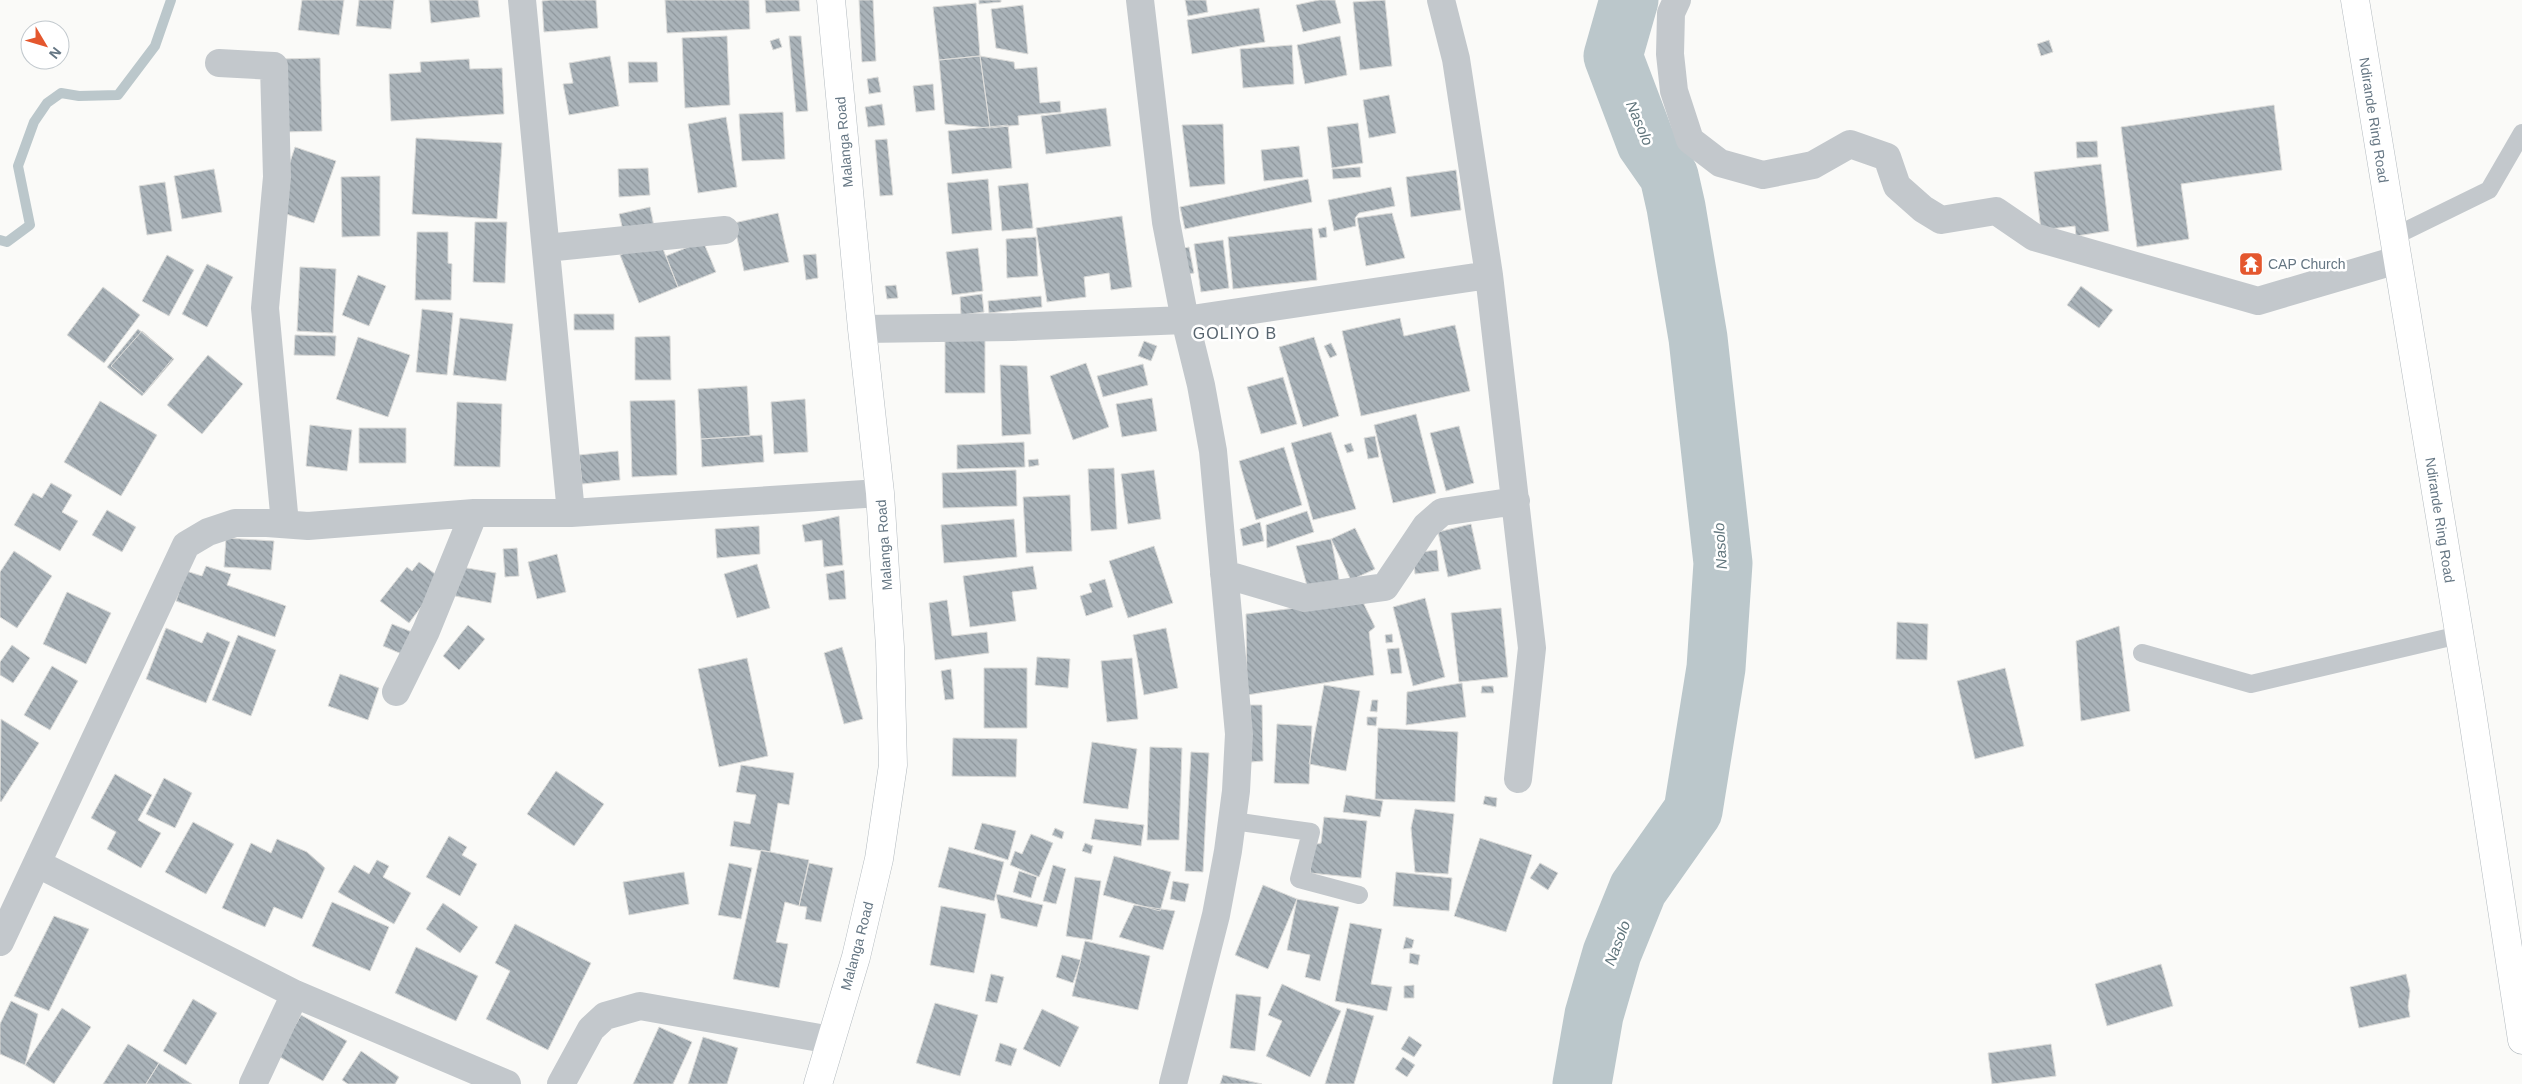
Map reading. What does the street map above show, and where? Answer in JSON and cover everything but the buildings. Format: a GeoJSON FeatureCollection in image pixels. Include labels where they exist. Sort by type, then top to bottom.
{"type":"FeatureCollection","features":[{"type":"Feature","properties":{"kind":"street"},"geometry":{"type":"LineString","coordinates":[[522,0],[571,513]]}},
{"type":"Feature","properties":{"kind":"street","name":"Malanga Road"},"geometry":{"type":"LineString","coordinates":[[818,1084],[856,957],[880,859],[893,765],[890,648],[880,493],[862,329],[831,0]]}},
{"type":"Feature","properties":{"kind":"street"},"geometry":{"type":"LineString","coordinates":[[1140,0],[1166,222],[1185,320],[1201,385],[1213,451],[1239,734],[1233,821],[1216,915],[1173,1084]]}},
{"type":"Feature","properties":{"kind":"street"},"geometry":{"type":"LineString","coordinates":[[1441,0],[1456,59],[1489,274],[1532,648],[1518,779]]}},
{"type":"Feature","properties":{"kind":"street"},"geometry":{"type":"LineString","coordinates":[[1677,0],[1671,13],[1670,46],[1674,90],[1690,140],[1720,163],[1763,175],[1813,165],[1850,144],[1887,157],[1897,186],[1922,209],[1941,220],[1996,211],[2034,237],[2258,302],[2395,248]]}},
{"type":"Feature","properties":{"kind":"street","name":"Ndirande Ring Road"},"geometry":{"type":"LineString","coordinates":[[2355,0],[2459,635],[2522,1040]]}},
{"type":"Feature","properties":{"kind":"street"},"geometry":{"type":"LineString","coordinates":[[219,63],[274,66],[277,177],[265,308],[284,524]]}},
{"type":"Feature","properties":{"kind":"street"},"geometry":{"type":"LineString","coordinates":[[546,248],[725,230]]}},
{"type":"Feature","properties":{"kind":"street"},"geometry":{"type":"LineString","coordinates":[[862,329],[1012,327],[1185,320],[1489,274]]}},
{"type":"Feature","properties":{"kind":"street"},"geometry":{"type":"LineString","coordinates":[[0,942],[186,545],[208,532],[235,523],[308,526],[474,513],[571,513],[880,493]]}},
{"type":"Feature","properties":{"kind":"street"},"geometry":{"type":"LineString","coordinates":[[1224,574],[1305,598],[1385,587],[1426,526],[1442,512],[1516,501]]}},
{"type":"Feature","properties":{"kind":"street"},"geometry":{"type":"LineString","coordinates":[[396,692],[426,631],[474,513]]}},
{"type":"Feature","properties":{"kind":"street"},"geometry":{"type":"LineString","coordinates":[[38,864],[295,994],[506,1084]]}},
{"type":"Feature","properties":{"kind":"street"},"geometry":{"type":"LineString","coordinates":[[253,1084],[295,994]]}},
{"type":"Feature","properties":{"kind":"street"},"geometry":{"type":"LineString","coordinates":[[561,1084],[591,1029],[605,1016],[640,1006],[831,1040]]}},
{"type":"Feature","properties":{"kind":"lane"},"geometry":{"type":"LineString","coordinates":[[2395,248],[2489,190],[2522,132]]}},
{"type":"Feature","properties":{"kind":"lane"},"geometry":{"type":"LineString","coordinates":[[2142,653],[2251,684],[2459,635]]}},
{"type":"Feature","properties":{"kind":"lane"},"geometry":{"type":"LineString","coordinates":[[1233,821],[1311,832],[1299,879],[1359,895]]}},
{"type":"Feature","properties":{"kind":"waterway"},"geometry":{"type":"LineString","coordinates":[[0,240],[7,242],[30,225],[18,166],[34,122],[47,103],[61,93],[79,96],[118,95],[155,46],[171,0]]}},
{"type":"Feature","properties":{"kind":"waterway","name":"Nasolo"},"geometry":{"type":"LineString","coordinates":[[1582,1084],[1594,1015],[1612,953],[1638,889],[1693,811],[1716,668],[1723,563],[1698,338],[1676,207],[1669,176],[1646,143],[1613,56],[1629,0]]}},
{"type":"Feature","properties":{"kind":"place","name":"CAP Church"},"geometry":{"type":"Point","coordinates":[2251,264]}},
{"type":"Feature","properties":{"kind":"district","name":"GOLIYO B"},"geometry":{"type":"Point","coordinates":[1235,333]}}]}
